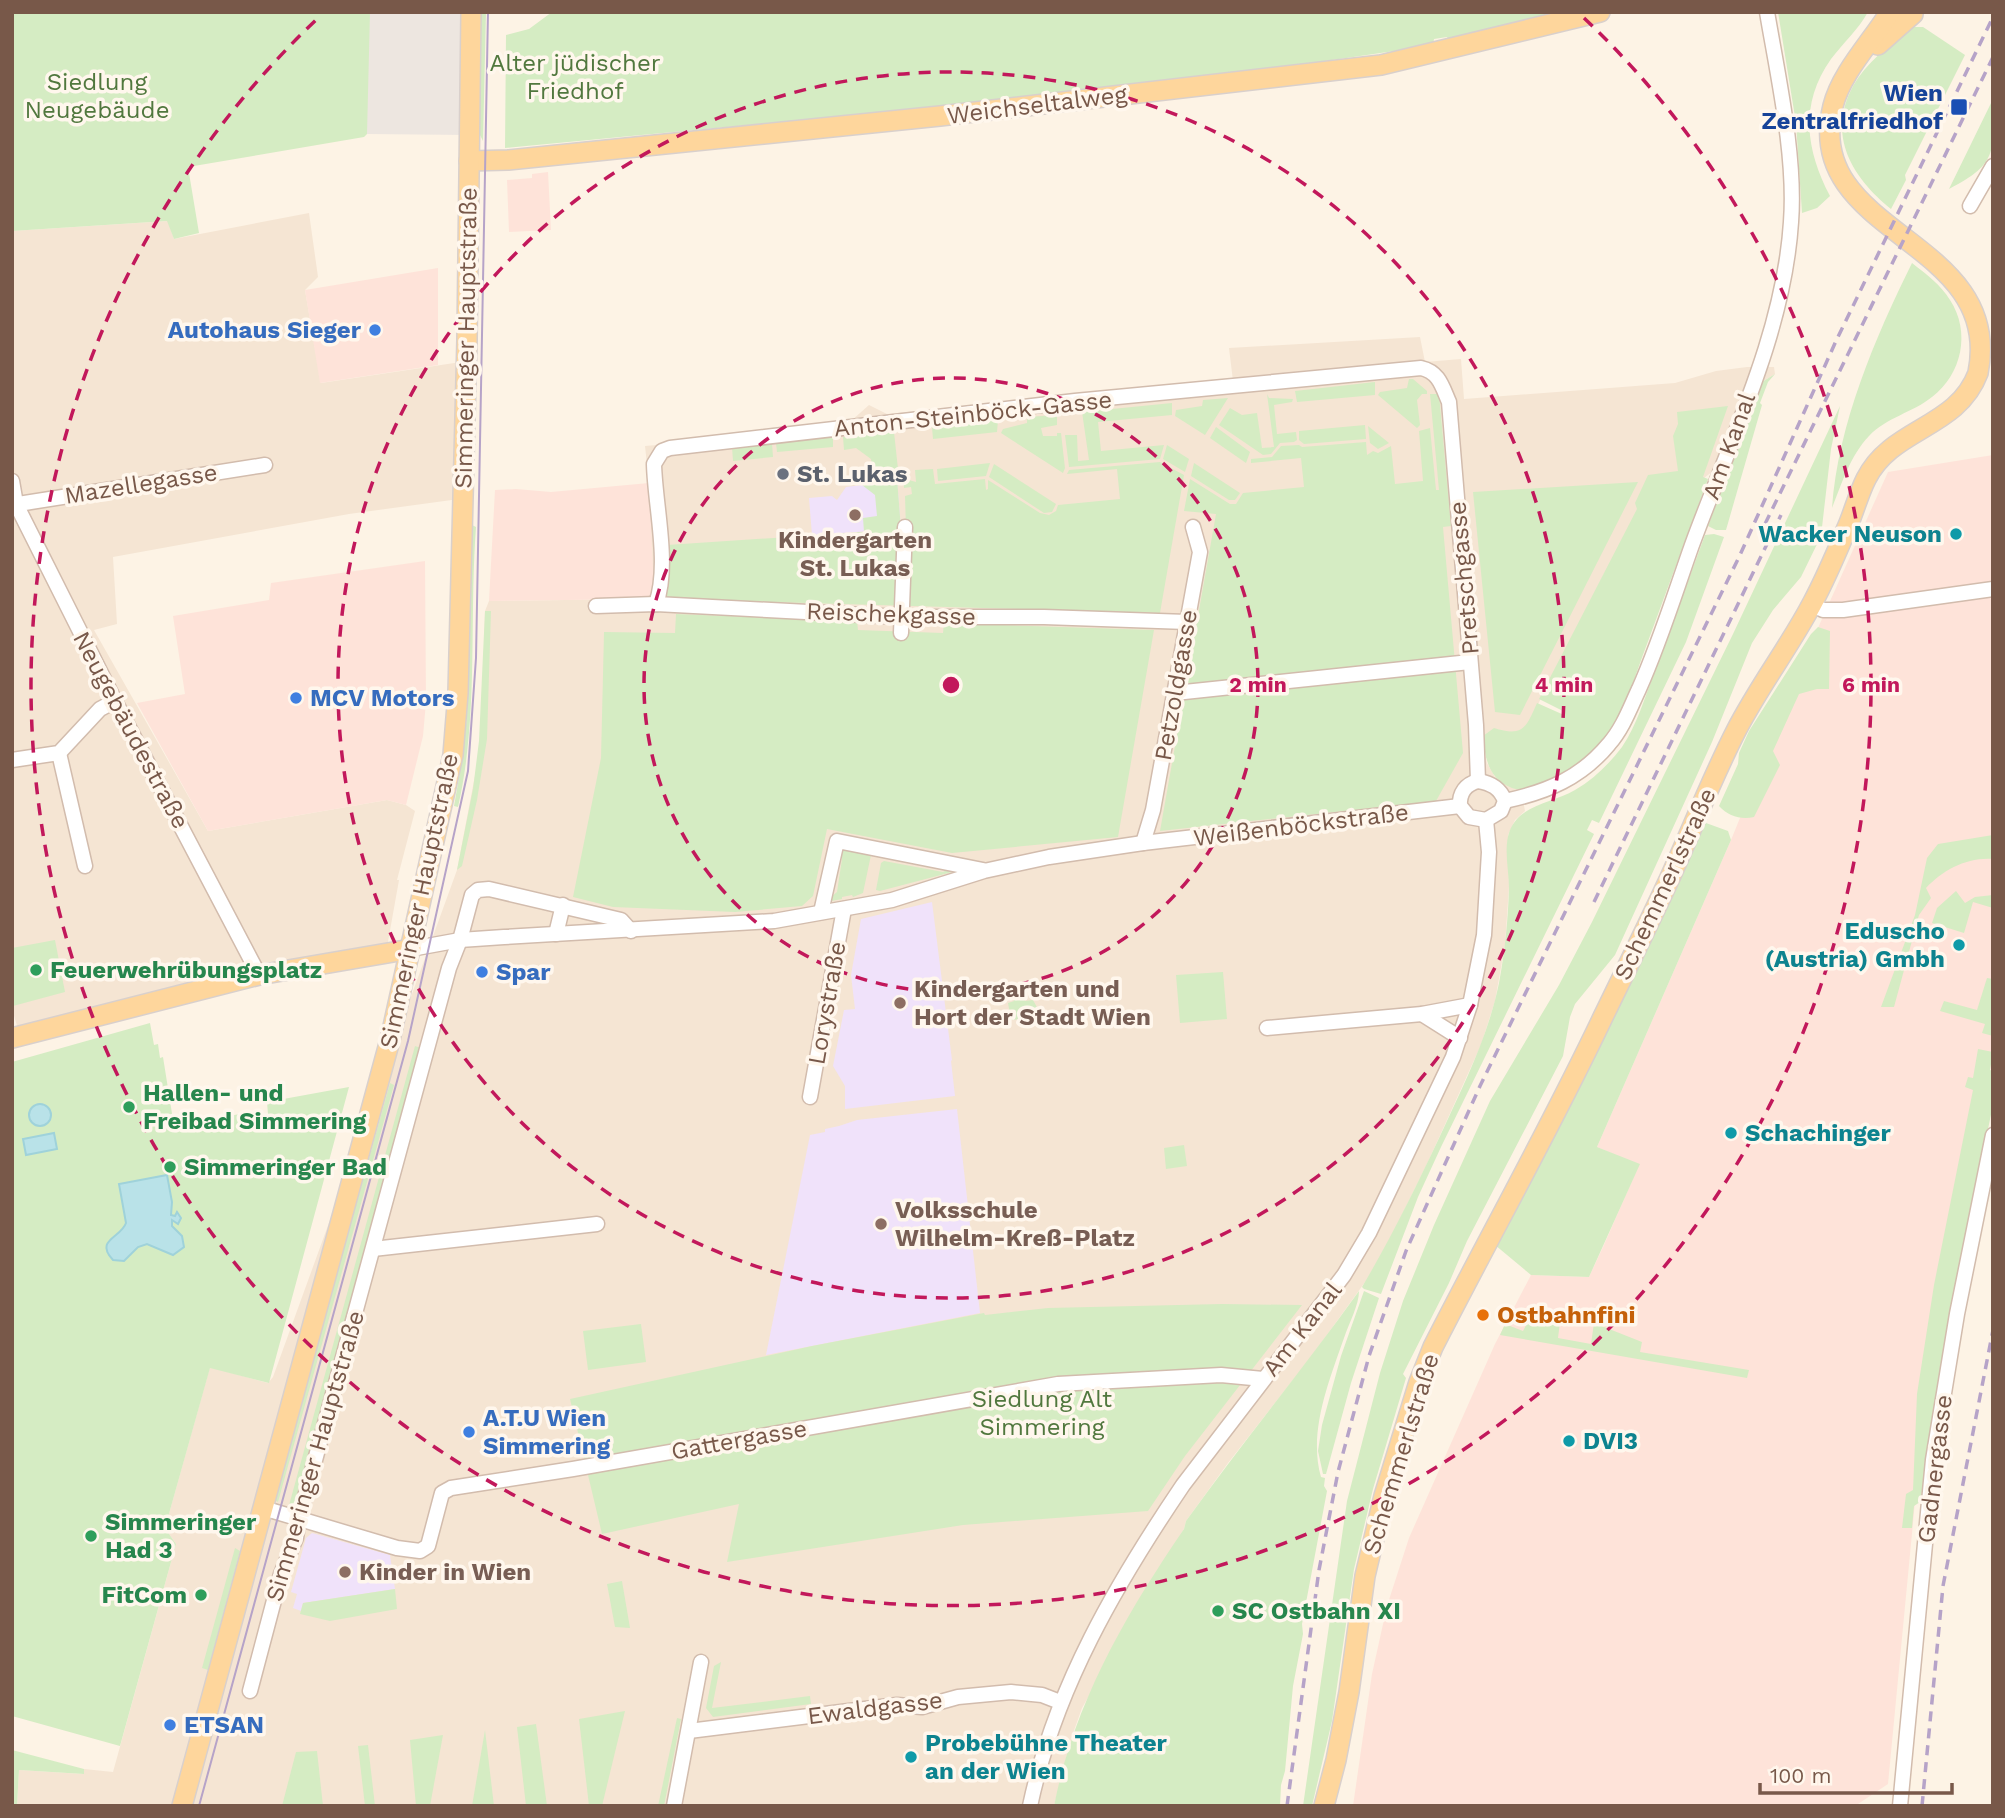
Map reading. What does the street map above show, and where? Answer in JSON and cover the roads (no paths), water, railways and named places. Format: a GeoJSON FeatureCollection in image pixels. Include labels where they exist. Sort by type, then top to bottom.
{"type":"FeatureCollection","features":[{"type":"Feature","properties":{"kind":"main road","name":"Simmeringer Hauptstraße"},"geometry":{"type":"LineString","coordinates":[[182,1806],[390,1040],[453,755],[458,711],[471,12]]}},
{"type":"Feature","properties":{"kind":"main road","name":"Weichseltalweg"},"geometry":{"type":"LineString","coordinates":[[469,161],[508,160],[940,116],[1381,65],[1600,12]]}},
{"type":"Feature","properties":{"kind":"main road","name":"Schemmerlstraße"},"geometry":{"type":"LineString","coordinates":[[1324,1806],[1349,1692],[1365,1576],[1384,1496],[1419,1382],[1433,1347],[1601,1022],[1737,729],[1812,605],[1870,472],[1892,447],[1942,418],[1961,402],[1978,373],[1985,341],[1979,304],[1971,288],[1958,272],[1860,197],[1835,160],[1830,126],[1832,108],[1844,79],[1890,12]]}},
{"type":"Feature","properties":{"kind":"main road"},"geometry":{"type":"LineString","coordinates":[[1855,64],[1918,13]]}},
{"type":"Feature","properties":{"kind":"main road"},"geometry":{"type":"LineString","coordinates":[[12,1038],[259,975],[411,949]]}},
{"type":"Feature","properties":{"kind":"street","name":"Am Kanal"},"geometry":{"type":"LineString","coordinates":[[1030,1806],[1045,1742],[1060,1702],[1100,1619],[1160,1520],[1214,1443],[1326,1299],[1369,1233],[1437,1092],[1460,1038],[1480,967],[1487,902],[1489,852],[1486,820],[1501,811],[1505,801],[1553,788],[1583,770],[1610,743],[1623,725],[1648,669],[1770,336],[1786,275],[1792,219],[1789,150],[1767,12]]}},
{"type":"Feature","properties":{"kind":"street"},"geometry":{"type":"LineString","coordinates":[[1970,206],[1993,166]]}},
{"type":"Feature","properties":{"kind":"street","name":"Anton-Steinböck-Gasse"},"geometry":{"type":"LineString","coordinates":[[656,604],[661,592],[660,525],[654,464],[662,451],[670,448],[1075,401],[1408,369],[1429,370],[1438,377]]}},
{"type":"Feature","properties":{"kind":"street","name":"Pretschgasse"},"geometry":{"type":"LineString","coordinates":[[1438,377],[1449,402],[1478,781]]}},
{"type":"Feature","properties":{"kind":"street","name":"Mazellegasse"},"geometry":{"type":"LineString","coordinates":[[14,505],[265,465]]}},
{"type":"Feature","properties":{"kind":"street","name":"Neugebäudestraße"},"geometry":{"type":"LineString","coordinates":[[12,481],[14,505],[259,975]]}},
{"type":"Feature","properties":{"kind":"street"},"geometry":{"type":"LineString","coordinates":[[901,634],[905,527]]}},
{"type":"Feature","properties":{"kind":"street","name":"Petzoldgasse"},"geometry":{"type":"LineString","coordinates":[[1143,844],[1153,810],[1200,552],[1194,527]]}},
{"type":"Feature","properties":{"kind":"street"},"geometry":{"type":"LineString","coordinates":[[1812,605],[1823,610],[1843,610],[1993,589]]}},
{"type":"Feature","properties":{"kind":"street","name":"Reischekgasse"},"geometry":{"type":"LineString","coordinates":[[596,606],[656,604],[901,617],[1044,617],[1187,622]]}},
{"type":"Feature","properties":{"kind":"street"},"geometry":{"type":"LineString","coordinates":[[1175,693],[1470,662]]}},
{"type":"Feature","properties":{"kind":"street"},"geometry":{"type":"LineString","coordinates":[[12,760],[59,753],[100,709],[115,701]]}},
{"type":"Feature","properties":{"kind":"street"},"geometry":{"type":"LineString","coordinates":[[59,753],[85,866]]}},
{"type":"Feature","properties":{"kind":"street"},"geometry":{"type":"LineString","coordinates":[[1486,820],[1469,817],[1460,806],[1460,795],[1465,789],[1478,781],[1488,782],[1505,801]]}},
{"type":"Feature","properties":{"kind":"street","name":"Weißenböckstraße"},"geometry":{"type":"LineString","coordinates":[[821,912],[892,900],[984,871],[1049,857],[1460,806]]}},
{"type":"Feature","properties":{"kind":"street"},"geometry":{"type":"LineString","coordinates":[[411,949],[460,940],[774,921],[821,912],[837,841],[984,871]]}},
{"type":"Feature","properties":{"kind":"street"},"geometry":{"type":"LineString","coordinates":[[460,940],[472,895],[478,890],[489,889],[621,920],[631,930]]}},
{"type":"Feature","properties":{"kind":"street"},"geometry":{"type":"LineString","coordinates":[[556,934],[564,905]]}},
{"type":"Feature","properties":{"kind":"street","name":"Lorystraße"},"geometry":{"type":"LineString","coordinates":[[810,1097],[844,909]]}},
{"type":"Feature","properties":{"kind":"street","name":"Simmeringer Hauptstraße"},"geometry":{"type":"LineString","coordinates":[[250,1691],[281,1574],[296,1538],[449,968],[460,940]]}},
{"type":"Feature","properties":{"kind":"street"},"geometry":{"type":"LineString","coordinates":[[1267,1028],[1422,1014],[1471,1005]]}},
{"type":"Feature","properties":{"kind":"street"},"geometry":{"type":"LineString","coordinates":[[1422,1014],[1460,1038]]}},
{"type":"Feature","properties":{"kind":"street","name":"Gadnergasse"},"geometry":{"type":"LineString","coordinates":[[1900,1806],[1933,1460],[1957,1314],[1993,1135]]}},
{"type":"Feature","properties":{"kind":"street"},"geometry":{"type":"LineString","coordinates":[[373,1249],[597,1224]]}},
{"type":"Feature","properties":{"kind":"street","name":"Gattergasse"},"geometry":{"type":"LineString","coordinates":[[263,1508],[397,1548],[420,1551],[428,1546],[442,1493],[451,1488],[1058,1384],[1221,1376],[1263,1379]]}},
{"type":"Feature","properties":{"kind":"street"},"geometry":{"type":"LineString","coordinates":[[674,1806],[701,1662]]}},
{"type":"Feature","properties":{"kind":"street","name":"Ewaldgasse"},"geometry":{"type":"LineString","coordinates":[[690,1731],[897,1705],[922,1707],[958,1697],[1011,1692],[1042,1695],[1060,1702]]}},
{"type":"Feature","properties":{"kind":"water"},"geometry":{"type":"Polygon","coordinates":[[[40,1104],[48,1107],[51,1115],[48,1123],[40,1126],[32,1123],[29,1115],[32,1107],[40,1104]]]}},
{"type":"Feature","properties":{"kind":"water"},"geometry":{"type":"Polygon","coordinates":[[[54,1133],[57,1149],[26,1155],[23,1139],[54,1133]]]}},
{"type":"Feature","properties":{"kind":"water"},"geometry":{"type":"Polygon","coordinates":[[[167,1175],[172,1202],[171,1215],[175,1216],[177,1212],[181,1218],[178,1224],[172,1220],[172,1226],[182,1236],[184,1247],[173,1255],[147,1244],[138,1247],[124,1261],[113,1260],[106,1248],[107,1243],[126,1223],[119,1184],[167,1175]]]}},
{"type":"Feature","properties":{"kind":"tram line"},"geometry":{"type":"LineString","coordinates":[[199,1806],[408,1041],[468,771],[476,658],[488,12]]}},
{"type":"Feature","properties":{"kind":"railway"},"geometry":{"type":"LineString","coordinates":[[1287,1806],[1319,1570],[1338,1472],[1369,1356],[1406,1251],[1480,1086],[1740,555],[1836,341],[1993,17]]}},
{"type":"Feature","properties":{"kind":"railway"},"geometry":{"type":"LineString","coordinates":[[1765,524],[1993,57]]}},
{"type":"Feature","properties":{"kind":"railway"},"geometry":{"type":"LineString","coordinates":[[1594,902],[1781,515]]}},
{"type":"Feature","properties":{"kind":"railway"},"geometry":{"type":"LineString","coordinates":[[1922,1806],[1943,1586],[1993,1330]]}},
{"type":"Feature","properties":{"kind":"place","name":"Wien Zentralfriedhof"},"geometry":{"type":"Point","coordinates":[1959,107]}},
{"type":"Feature","properties":{"kind":"place","name":"Autohaus Sieger"},"geometry":{"type":"Point","coordinates":[375,330]}},
{"type":"Feature","properties":{"kind":"place","name":"St. Lukas"},"geometry":{"type":"Point","coordinates":[783,474]}},
{"type":"Feature","properties":{"kind":"place","name":"Kindergarten St. Lukas"},"geometry":{"type":"Point","coordinates":[855,515]}},
{"type":"Feature","properties":{"kind":"place","name":"Wacker Neuson"},"geometry":{"type":"Point","coordinates":[1956,534]}},
{"type":"Feature","properties":{"kind":"place","name":"MCV Motors"},"geometry":{"type":"Point","coordinates":[296,698]}},
{"type":"Feature","properties":{"kind":"place","name":"Eduscho (Austria) Gmbh"},"geometry":{"type":"Point","coordinates":[1959,945]}},
{"type":"Feature","properties":{"kind":"place","name":"Feuerwehrübungsplatz"},"geometry":{"type":"Point","coordinates":[36,970]}},
{"type":"Feature","properties":{"kind":"place","name":"Spar"},"geometry":{"type":"Point","coordinates":[482,972]}},
{"type":"Feature","properties":{"kind":"place","name":"Kindergarten und Hort der Stadt Wien"},"geometry":{"type":"Point","coordinates":[900,1003]}},
{"type":"Feature","properties":{"kind":"place","name":"Hallen- und Freibad Simmering"},"geometry":{"type":"Point","coordinates":[129,1107]}},
{"type":"Feature","properties":{"kind":"place","name":"Schachinger"},"geometry":{"type":"Point","coordinates":[1731,1133]}},
{"type":"Feature","properties":{"kind":"place","name":"Simmeringer Bad"},"geometry":{"type":"Point","coordinates":[170,1167]}},
{"type":"Feature","properties":{"kind":"place","name":"Volksschule Wilhelm-Kreß-Platz"},"geometry":{"type":"Point","coordinates":[881,1224]}},
{"type":"Feature","properties":{"kind":"place","name":"Ostbahnfini"},"geometry":{"type":"Point","coordinates":[1483,1315]}},
{"type":"Feature","properties":{"kind":"place","name":"A.T.U Wien Simmering"},"geometry":{"type":"Point","coordinates":[469,1432]}},
{"type":"Feature","properties":{"kind":"place","name":"DVI3"},"geometry":{"type":"Point","coordinates":[1569,1441]}},
{"type":"Feature","properties":{"kind":"place","name":"Simmeringer Had 3"},"geometry":{"type":"Point","coordinates":[91,1536]}},
{"type":"Feature","properties":{"kind":"place","name":"Kinder in Wien"},"geometry":{"type":"Point","coordinates":[345,1572]}},
{"type":"Feature","properties":{"kind":"place","name":"FitCom"},"geometry":{"type":"Point","coordinates":[201,1595]}},
{"type":"Feature","properties":{"kind":"place","name":"SC Ostbahn XI"},"geometry":{"type":"Point","coordinates":[1218,1611]}},
{"type":"Feature","properties":{"kind":"place","name":"ETSAN"},"geometry":{"type":"Point","coordinates":[170,1725]}},
{"type":"Feature","properties":{"kind":"place","name":"Probebühne Theater an der Wien"},"geometry":{"type":"Point","coordinates":[911,1757]}},
{"type":"Feature","properties":{"kind":"park label","name":"Alter jüdischer Friedhof"},"geometry":{"type":"Point","coordinates":[575,77]}},
{"type":"Feature","properties":{"kind":"park label","name":"Siedlung Neugebäude"},"geometry":{"type":"Point","coordinates":[97,96]}},
{"type":"Feature","properties":{"kind":"park label","name":"Siedlung Alt Simmering"},"geometry":{"type":"Point","coordinates":[1042,1413]}}]}
